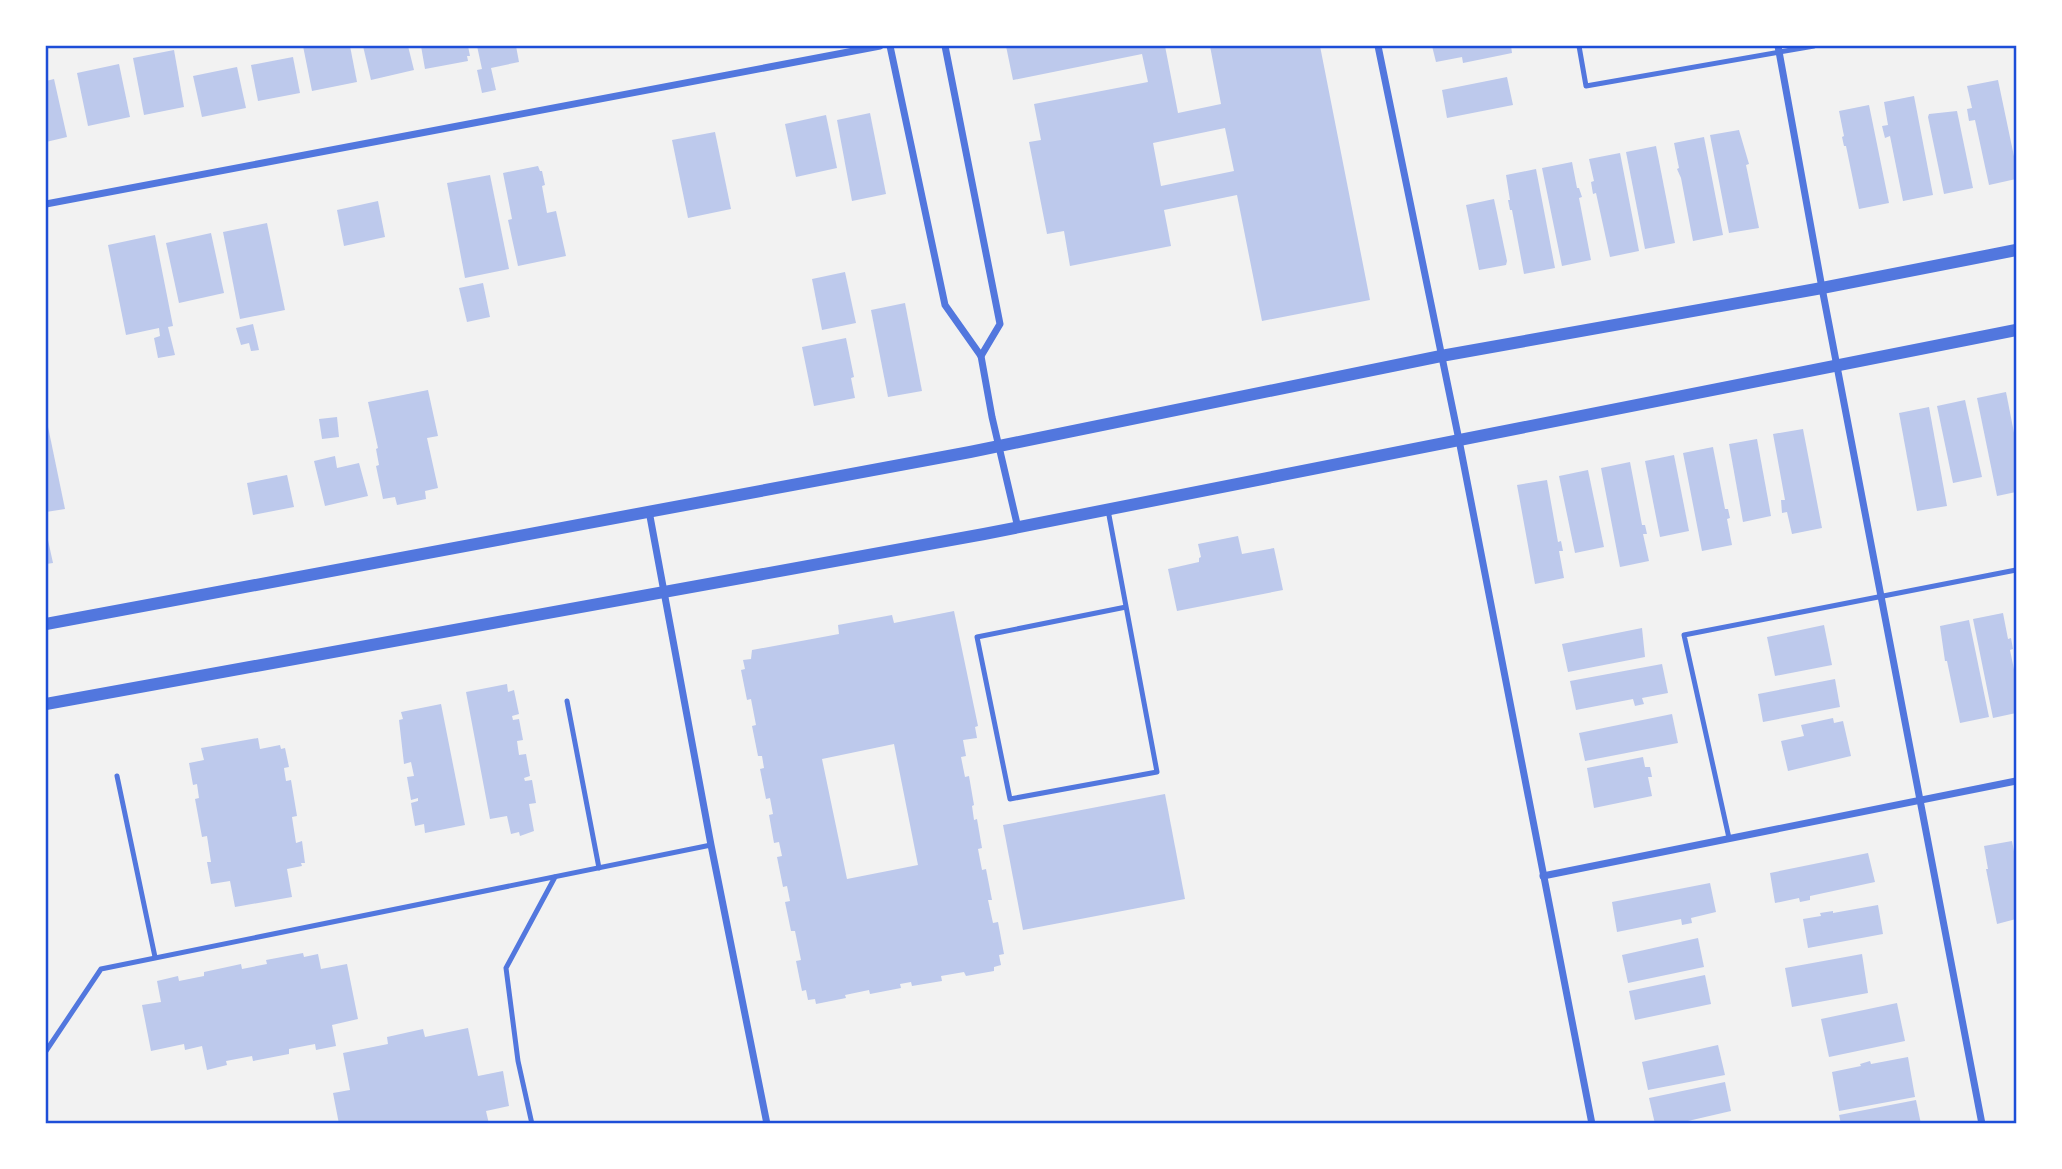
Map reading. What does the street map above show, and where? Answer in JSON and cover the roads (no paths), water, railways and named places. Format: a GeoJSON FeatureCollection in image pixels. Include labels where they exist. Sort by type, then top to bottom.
{"type":"FeatureCollection","features":[{"type":"Feature","properties":{"kind":"street"},"geometry":{"type":"LineString","coordinates":[[46,204],[880,46]]}},
{"type":"Feature","properties":{"kind":"street"},"geometry":{"type":"LineString","coordinates":[[890,46],[945,305],[981,356],[1018,528]]}},
{"type":"Feature","properties":{"kind":"street"},"geometry":{"type":"LineString","coordinates":[[945,46],[1000,324],[981,356]]}},
{"type":"Feature","properties":{"kind":"street"},"geometry":{"type":"LineString","coordinates":[[1378,46],[1459,440],[1592,1124]]}},
{"type":"Feature","properties":{"kind":"street"},"geometry":{"type":"LineString","coordinates":[[1778,49],[1982,1124]]}},
{"type":"Feature","properties":{"kind":"street"},"geometry":{"type":"LineString","coordinates":[[46,624],[999,447],[1441,356],[2017,250]]}},
{"type":"Feature","properties":{"kind":"street"},"geometry":{"type":"LineString","coordinates":[[46,704],[1018,528],[2017,330]]}},
{"type":"Feature","properties":{"kind":"street"},"geometry":{"type":"LineString","coordinates":[[649,511],[711,845],[767,1124]]}},
{"type":"Feature","properties":{"kind":"street"},"geometry":{"type":"LineString","coordinates":[[1543,876],[2017,781]]}},
{"type":"Feature","properties":{"kind":"lane"},"geometry":{"type":"LineString","coordinates":[[1578,46],[1586,86],[1778,49],[1814,46]]}},
{"type":"Feature","properties":{"kind":"lane"},"geometry":{"type":"LineString","coordinates":[[1108,510],[1157,772],[1010,799],[977,637],[1126,607]]}},
{"type":"Feature","properties":{"kind":"lane"},"geometry":{"type":"LineString","coordinates":[[1729,838],[1684,635],[2017,570]]}},
{"type":"Feature","properties":{"kind":"lane"},"geometry":{"type":"LineString","coordinates":[[567,702],[599,868]]}},
{"type":"Feature","properties":{"kind":"lane"},"geometry":{"type":"LineString","coordinates":[[117,776],[155,957]]}},
{"type":"Feature","properties":{"kind":"lane"},"geometry":{"type":"LineString","coordinates":[[46,1051],[101,969],[711,845]]}},
{"type":"Feature","properties":{"kind":"lane"},"geometry":{"type":"LineString","coordinates":[[532,1124],[518,1061],[506,968],[555,877]]}}]}
